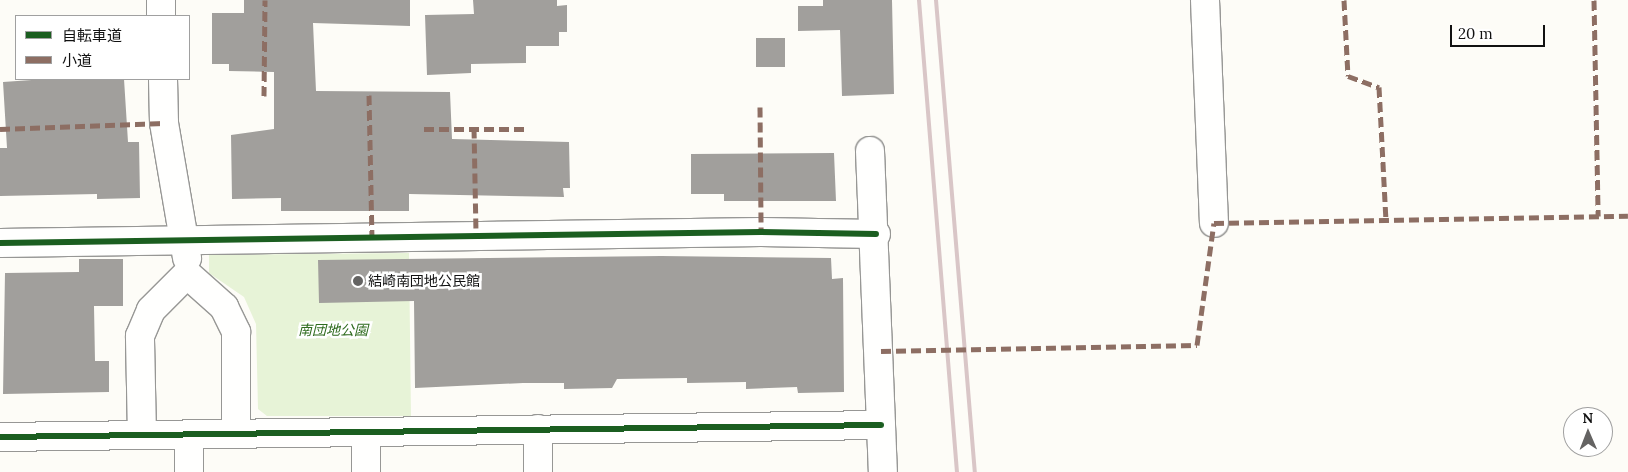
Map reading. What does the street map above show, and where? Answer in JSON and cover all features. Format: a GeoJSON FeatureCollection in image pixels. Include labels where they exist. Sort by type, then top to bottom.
{"type":"FeatureCollection","features":[{"type":"Feature","properties":{"kind":"street"},"geometry":{"type":"LineString","coordinates":[[161,0],[161,15]]}},
{"type":"Feature","properties":{"kind":"street"},"geometry":{"type":"LineString","coordinates":[[1205,0],[1214,223]]}},
{"type":"Feature","properties":{"kind":"street"},"geometry":{"type":"LineString","coordinates":[[142,435],[140,336],[151,310],[187,274],[187,241],[164,123],[163,80]]}},
{"type":"Feature","properties":{"kind":"street"},"geometry":{"type":"LineString","coordinates":[[870,151],[876,234],[883,472]]}},
{"type":"Feature","properties":{"kind":"street"},"geometry":{"type":"LineString","coordinates":[[0,243],[761,232],[876,234]]}},
{"type":"Feature","properties":{"kind":"street"},"geometry":{"type":"LineString","coordinates":[[187,274],[224,307],[236,332],[236,432]]}},
{"type":"Feature","properties":{"kind":"street"},"geometry":{"type":"LineString","coordinates":[[0,437],[236,432],[881,425]]}},
{"type":"Feature","properties":{"kind":"street"},"geometry":{"type":"LineString","coordinates":[[538,429],[538,472]]}},
{"type":"Feature","properties":{"kind":"street"},"geometry":{"type":"LineString","coordinates":[[366,432],[366,472]]}},
{"type":"Feature","properties":{"kind":"street"},"geometry":{"type":"LineString","coordinates":[[189,434],[189,472]]}},
{"type":"Feature","properties":{"kind":"green space","name":"南団地公園"},"geometry":{"type":"Polygon","coordinates":[[[409,253],[411,416],[267,416],[258,409],[256,324],[244,297],[209,273],[209,255],[409,253]]]}},
{"type":"Feature","properties":{"kind":"building"},"geometry":{"type":"Polygon","coordinates":[[[244,0],[410,0],[410,26],[313,23],[316,91],[450,92],[452,139],[569,142],[570,188],[563,188],[564,197],[409,194],[409,211],[281,211],[281,198],[232,199],[231,135],[274,129],[274,72],[229,71],[229,64],[212,64],[212,13],[244,13],[244,0]]]}},
{"type":"Feature","properties":{"kind":"building"},"geometry":{"type":"Polygon","coordinates":[[[473,0],[557,0],[557,6],[567,5],[567,32],[559,32],[559,46],[526,46],[526,63],[471,64],[471,73],[427,75],[425,15],[474,14],[473,0]]]}},
{"type":"Feature","properties":{"kind":"building"},"geometry":{"type":"Polygon","coordinates":[[[823,0],[892,0],[894,94],[842,96],[840,30],[798,31],[798,6],[823,6],[823,0]]]}},
{"type":"Feature","properties":{"kind":"building"},"geometry":{"type":"Polygon","coordinates":[[[756,38],[785,38],[785,67],[756,67],[756,38]]]}},
{"type":"Feature","properties":{"kind":"building"},"geometry":{"type":"Polygon","coordinates":[[[32,80],[124,80],[128,142],[139,142],[140,198],[97,199],[97,194],[0,196],[0,148],[7,148],[3,82],[32,80]]]}},
{"type":"Feature","properties":{"kind":"building"},"geometry":{"type":"Polygon","coordinates":[[[834,153],[836,201],[724,201],[724,194],[691,194],[691,154],[834,153]]]}},
{"type":"Feature","properties":{"kind":"building"},"geometry":{"type":"Polygon","coordinates":[[[661,256],[831,258],[832,279],[843,278],[844,392],[798,393],[797,387],[746,389],[746,382],[687,383],[687,378],[617,379],[612,388],[564,389],[564,383],[523,383],[415,388],[414,301],[319,303],[318,260],[661,256]]]}},
{"type":"Feature","properties":{"kind":"building"},"geometry":{"type":"Polygon","coordinates":[[[79,259],[123,259],[123,306],[94,306],[95,361],[109,361],[109,392],[3,394],[5,273],[79,272],[79,259]]]}},
{"type":"Feature","properties":{"kind":"railway"},"geometry":{"type":"LineString","coordinates":[[919,0],[957,472]]}},
{"type":"Feature","properties":{"kind":"railway"},"geometry":{"type":"LineString","coordinates":[[936,0],[975,472]]}},
{"type":"Feature","properties":{"kind":"marked path"},"geometry":{"type":"LineString","coordinates":[[264,96],[265,0]]}},
{"type":"Feature","properties":{"kind":"marked path"},"geometry":{"type":"LineString","coordinates":[[1344,0],[1348,76],[1379,87],[1386,220]]}},
{"type":"Feature","properties":{"kind":"marked path"},"geometry":{"type":"LineString","coordinates":[[1594,0],[1598,216]]}},
{"type":"Feature","properties":{"kind":"marked path"},"geometry":{"type":"LineString","coordinates":[[369,95],[372,238]]}},
{"type":"Feature","properties":{"kind":"marked path"},"geometry":{"type":"LineString","coordinates":[[760,107],[761,232]]}},
{"type":"Feature","properties":{"kind":"marked path"},"geometry":{"type":"LineString","coordinates":[[0,129],[164,123]]}},
{"type":"Feature","properties":{"kind":"marked path"},"geometry":{"type":"LineString","coordinates":[[474,128],[476,237]]}},
{"type":"Feature","properties":{"kind":"marked path"},"geometry":{"type":"LineString","coordinates":[[424,129],[524,129]]}},
{"type":"Feature","properties":{"kind":"marked path"},"geometry":{"type":"LineString","coordinates":[[881,351],[1197,345],[1214,223],[1628,216]]}},
{"type":"Feature","properties":{"kind":"cycle path"},"geometry":{"type":"LineString","coordinates":[[0,243],[761,232],[876,234]]}},
{"type":"Feature","properties":{"kind":"cycle path"},"geometry":{"type":"LineString","coordinates":[[0,437],[881,425]]}},
{"type":"Feature","properties":{"kind":"place","name":"結崎南団地公民館"},"geometry":{"type":"Point","coordinates":[358,281]}}]}
